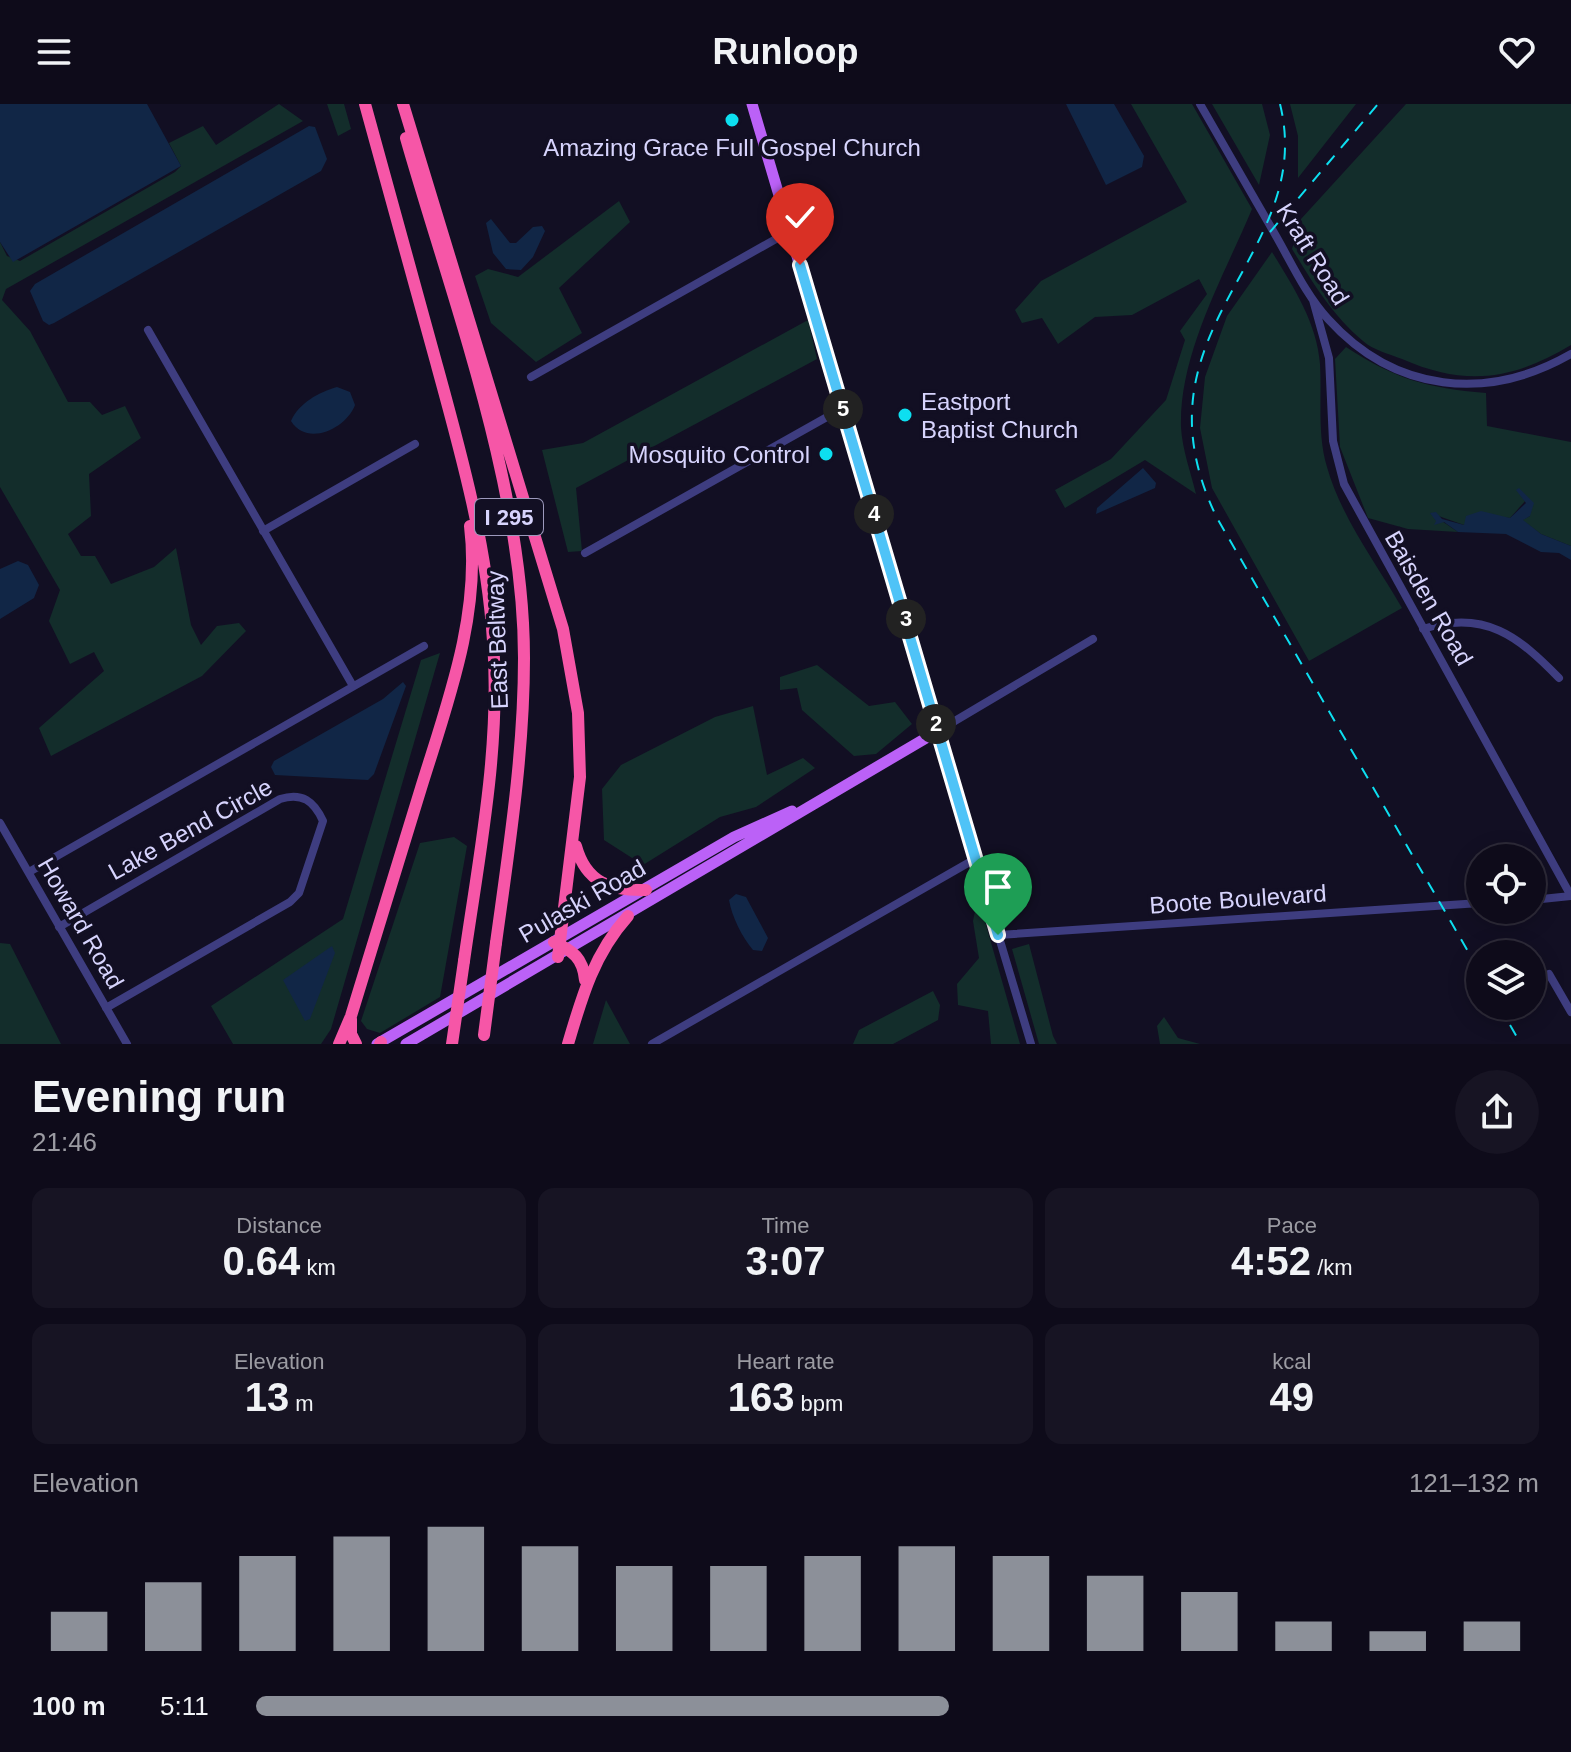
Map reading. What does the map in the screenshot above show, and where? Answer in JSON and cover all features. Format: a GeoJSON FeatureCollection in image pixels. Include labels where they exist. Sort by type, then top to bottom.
{"type":"FeatureCollection","features":[{"type":"Feature","properties":{"kind":"highway","name":"East Beltway"},"geometry":{"type":"LineString","coordinates":[[365,104],[460,448],[485,565],[494,643],[490,766],[452,1044]]}},
{"type":"Feature","properties":{"kind":"highway","name":"East Beltway"},"geometry":{"type":"LineString","coordinates":[[396,104],[482,399],[506,497],[518,570],[524,656],[519,769],[483,1039]]}},
{"type":"Feature","properties":{"kind":"highway"},"geometry":{"type":"LineString","coordinates":[[403,104],[563,629],[578,713],[580,777],[560,947],[584,966],[585,983]]}},
{"type":"Feature","properties":{"kind":"highway"},"geometry":{"type":"LineString","coordinates":[[339,1044],[351,1016],[446,706],[463,637],[471,594],[473,555],[460,448]]}},
{"type":"Feature","properties":{"kind":"highway"},"geometry":{"type":"LineString","coordinates":[[573,839],[579,860],[605,887],[619,891],[646,890]]}},
{"type":"Feature","properties":{"kind":"highway"},"geometry":{"type":"LineString","coordinates":[[568,1044],[585,983],[601,949],[628,916]]}},
{"type":"Feature","properties":{"kind":"highway"},"geometry":{"type":"LineString","coordinates":[[351,1016],[351,1034],[356,1044]]}},
{"type":"Feature","properties":{"kind":"main road"},"geometry":{"type":"LineString","coordinates":[[752,104],[959,804]]}},
{"type":"Feature","properties":{"kind":"main road","name":"Pulaski Road"},"geometry":{"type":"LineString","coordinates":[[379,1043],[560,947],[628,916],[758,840],[811,803],[938,731]]}},
{"type":"Feature","properties":{"kind":"main road","name":"Pulaski Road"},"geometry":{"type":"LineString","coordinates":[[406,1044],[734,837],[811,803]]}},
{"type":"Feature","properties":{"kind":"street","name":"Kraft Road"},"geometry":{"type":"LineString","coordinates":[[1200,104],[1313,300],[1337,328],[1382,362],[1447,383],[1518,379],[1571,354]]}},
{"type":"Feature","properties":{"kind":"street"},"geometry":{"type":"LineString","coordinates":[[531,377],[790,231]]}},
{"type":"Feature","properties":{"kind":"street","name":"Baisden Road"},"geometry":{"type":"LineString","coordinates":[[1313,300],[1325,340],[1339,470],[1358,515],[1571,896]]}},
{"type":"Feature","properties":{"kind":"street"},"geometry":{"type":"LineString","coordinates":[[1325,340],[1337,328]]}},
{"type":"Feature","properties":{"kind":"street"},"geometry":{"type":"LineString","coordinates":[[148,330],[353,686]]}},
{"type":"Feature","properties":{"kind":"street"},"geometry":{"type":"LineString","coordinates":[[585,553],[843,408]]}},
{"type":"Feature","properties":{"kind":"street"},"geometry":{"type":"LineString","coordinates":[[263,531],[415,444]]}},
{"type":"Feature","properties":{"kind":"street"},"geometry":{"type":"LineString","coordinates":[[1423,629],[1466,624],[1501,630],[1526,644],[1559,678]]}},
{"type":"Feature","properties":{"kind":"street","name":"Pulaski Road"},"geometry":{"type":"LineString","coordinates":[[938,731],[1093,639]]}},
{"type":"Feature","properties":{"kind":"street"},"geometry":{"type":"LineString","coordinates":[[29,872],[424,646]]}},
{"type":"Feature","properties":{"kind":"street","name":"Lake Bend Circle"},"geometry":{"type":"LineString","coordinates":[[59,927],[280,799],[304,797],[316,804],[323,821],[299,893],[290,902],[106,1008]]}},
{"type":"Feature","properties":{"kind":"street"},"geometry":{"type":"LineString","coordinates":[[959,804],[1031,1044]]}},
{"type":"Feature","properties":{"kind":"street","name":"Howard Road"},"geometry":{"type":"LineString","coordinates":[[0,823],[127,1044]]}},
{"type":"Feature","properties":{"kind":"street"},"geometry":{"type":"LineString","coordinates":[[652,1044],[975,859]]}},
{"type":"Feature","properties":{"kind":"street"},"geometry":{"type":"LineString","coordinates":[[1546,899],[1571,896]]}},
{"type":"Feature","properties":{"kind":"street","name":"Boote Boulevard"},"geometry":{"type":"LineString","coordinates":[[998,935],[1466,904]]}},
{"type":"Feature","properties":{"kind":"street"},"geometry":{"type":"LineString","coordinates":[[1549,974],[1571,1012]]}},
{"type":"Feature","properties":{"kind":"green space"},"geometry":{"type":"Polygon","coordinates":[[[279,104],[303,121],[6,289],[2,300],[30,331],[68,402],[90,402],[102,415],[125,406],[141,438],[89,474],[91,516],[68,534],[81,556],[95,556],[111,584],[154,567],[176,548],[191,625],[201,645],[217,626],[239,623],[246,631],[202,676],[51,756],[39,728],[104,671],[94,652],[70,664],[49,621],[60,590],[0,487],[0,242],[7,256],[20,261],[175,172],[181,166],[169,143],[203,126],[216,145],[279,104]]]}},
{"type":"Feature","properties":{"kind":"green space"},"geometry":{"type":"Polygon","coordinates":[[[327,104],[344,104],[351,129],[338,136],[327,104]]]}},
{"type":"Feature","properties":{"kind":"green space"},"geometry":{"type":"Polygon","coordinates":[[[1131,104],[1192,104],[1252,209],[1205,315],[1187,371],[1181,427],[1196,494],[1145,460],[1065,508],[1055,490],[1111,459],[1166,400],[1185,340],[1180,331],[1207,294],[1199,279],[1132,315],[1095,317],[1058,344],[1042,318],[1022,323],[1015,310],[1041,281],[1187,202],[1131,104]]]}},
{"type":"Feature","properties":{"kind":"green space"},"geometry":{"type":"Polygon","coordinates":[[[1212,104],[1262,104],[1270,135],[1259,185],[1212,104]]]}},
{"type":"Feature","properties":{"kind":"green space"},"geometry":{"type":"Polygon","coordinates":[[[1290,104],[1356,104],[1298,178],[1298,136],[1290,104]]]}},
{"type":"Feature","properties":{"kind":"green space"},"geometry":{"type":"Polygon","coordinates":[[[1406,104],[1571,104],[1571,345],[1550,357],[1509,372],[1489,376],[1447,374],[1381,352],[1367,344],[1332,309],[1316,286],[1292,249],[1301,219],[1406,104]]]}},
{"type":"Feature","properties":{"kind":"green space"},"geometry":{"type":"Polygon","coordinates":[[[619,201],[630,222],[559,288],[582,333],[536,362],[491,323],[475,276],[488,269],[518,277],[619,201]]]}},
{"type":"Feature","properties":{"kind":"green space"},"geometry":{"type":"Polygon","coordinates":[[[1272,252],[1303,305],[1318,349],[1322,442],[1333,486],[1350,522],[1402,608],[1309,661],[1212,488],[1200,428],[1205,377],[1227,316],[1272,252]]]}},
{"type":"Feature","properties":{"kind":"green space"},"geometry":{"type":"Polygon","coordinates":[[[808,320],[817,359],[576,488],[582,551],[568,552],[542,450],[583,443],[808,320]]]}},
{"type":"Feature","properties":{"kind":"green space"},"geometry":{"type":"Polygon","coordinates":[[[1346,347],[1380,367],[1412,380],[1486,393],[1487,426],[1571,442],[1571,546],[1541,534],[1522,520],[1530,516],[1526,500],[1510,518],[1487,515],[1464,525],[1430,513],[1458,532],[1408,529],[1368,518],[1340,447],[1335,359],[1346,347]]]}},
{"type":"Feature","properties":{"kind":"green space"},"geometry":{"type":"Polygon","coordinates":[[[440,653],[331,1029],[321,1044],[233,1044],[211,1006],[343,919],[421,660],[440,653]]]}},
{"type":"Feature","properties":{"kind":"green space"},"geometry":{"type":"Polygon","coordinates":[[[817,665],[869,706],[895,702],[912,724],[876,754],[854,756],[802,710],[797,688],[780,690],[780,677],[817,665]]]}},
{"type":"Feature","properties":{"kind":"green space"},"geometry":{"type":"Polygon","coordinates":[[[753,706],[767,775],[803,758],[815,768],[756,807],[720,817],[643,865],[604,840],[602,789],[621,765],[715,717],[753,706]]]}},
{"type":"Feature","properties":{"kind":"green space"},"geometry":{"type":"Polygon","coordinates":[[[454,837],[467,846],[440,997],[380,1033],[367,1029],[361,1021],[420,843],[454,837]]]}},
{"type":"Feature","properties":{"kind":"green space"},"geometry":{"type":"Polygon","coordinates":[[[978,897],[1020,1044],[991,1044],[988,1011],[958,1005],[957,984],[979,958],[973,921],[978,897]]]}},
{"type":"Feature","properties":{"kind":"green space"},"geometry":{"type":"Polygon","coordinates":[[[0,943],[10,944],[61,1044],[0,1044],[0,943]]]}},
{"type":"Feature","properties":{"kind":"green space"},"geometry":{"type":"Polygon","coordinates":[[[1029,944],[1057,1044],[1039,1044],[1012,949],[1029,944]]]}},
{"type":"Feature","properties":{"kind":"green space"},"geometry":{"type":"Polygon","coordinates":[[[933,991],[940,1005],[938,1020],[893,1044],[853,1044],[859,1030],[933,991]]]}},
{"type":"Feature","properties":{"kind":"green space"},"geometry":{"type":"Polygon","coordinates":[[[606,1000],[630,1044],[593,1044],[606,1000]]]}},
{"type":"Feature","properties":{"kind":"green space"},"geometry":{"type":"Polygon","coordinates":[[[1164,1017],[1178,1038],[1200,1044],[1160,1044],[1157,1026],[1164,1017]]]}},
{"type":"Feature","properties":{"kind":"water"},"geometry":{"type":"Polygon","coordinates":[[[0,104],[147,104],[181,166],[13,262],[0,242],[0,104]]]}},
{"type":"Feature","properties":{"kind":"water"},"geometry":{"type":"Polygon","coordinates":[[[1066,104],[1114,104],[1144,156],[1142,167],[1106,185],[1066,104]]]}},
{"type":"Feature","properties":{"kind":"water"},"geometry":{"type":"Polygon","coordinates":[[[309,126],[315,127],[327,159],[321,171],[54,323],[49,325],[43,321],[30,291],[35,284],[309,126]]]}},
{"type":"Feature","properties":{"kind":"water"},"geometry":{"type":"Polygon","coordinates":[[[491,219],[510,243],[516,243],[533,227],[542,226],[545,231],[533,257],[521,270],[506,269],[493,253],[486,223],[491,219]]]}},
{"type":"Feature","properties":{"kind":"water"},"geometry":{"type":"Polygon","coordinates":[[[337,387],[350,392],[355,405],[350,414],[326,432],[306,433],[298,429],[291,421],[299,409],[310,399],[337,387]]]}},
{"type":"Feature","properties":{"kind":"water"},"geometry":{"type":"Polygon","coordinates":[[[1143,468],[1156,483],[1155,488],[1096,514],[1097,508],[1143,468]]]}},
{"type":"Feature","properties":{"kind":"water"},"geometry":{"type":"Polygon","coordinates":[[[1519,488],[1534,503],[1530,516],[1523,520],[1541,534],[1571,546],[1571,560],[1559,553],[1541,552],[1506,534],[1458,532],[1444,522],[1434,525],[1436,521],[1430,513],[1436,512],[1442,519],[1464,525],[1466,516],[1481,511],[1510,518],[1526,503],[1516,490],[1519,488]]]}},
{"type":"Feature","properties":{"kind":"water"},"geometry":{"type":"Polygon","coordinates":[[[18,561],[28,565],[39,585],[34,598],[0,619],[0,569],[18,561]]]}},
{"type":"Feature","properties":{"kind":"water"},"geometry":{"type":"Polygon","coordinates":[[[403,682],[406,686],[374,774],[368,780],[275,775],[271,767],[274,761],[383,699],[403,682]]]}},
{"type":"Feature","properties":{"kind":"water"},"geometry":{"type":"Polygon","coordinates":[[[736,894],[746,897],[768,938],[762,951],[753,950],[732,913],[729,900],[736,894]]]}},
{"type":"Feature","properties":{"kind":"water"},"geometry":{"type":"Polygon","coordinates":[[[332,946],[335,953],[310,1019],[305,1021],[283,980],[332,946]]]}},
{"type":"Feature","properties":{"kind":"railway"},"geometry":{"type":"LineString","coordinates":[[1280,104],[1284,158],[1273,207],[1207,345],[1193,395],[1195,452],[1217,518],[1466,948]]}},
{"type":"Feature","properties":{"kind":"railway"},"geometry":{"type":"LineString","coordinates":[[1270,232],[1378,104]]}},
{"type":"Feature","properties":{"kind":"railway"},"geometry":{"type":"LineString","coordinates":[[1507,1020],[1521,1044]]}},
{"type":"Feature","properties":{"kind":"place","name":"Amazing Grace Full Gospel Church"},"geometry":{"type":"Point","coordinates":[732,120]}},
{"type":"Feature","properties":{"kind":"place","name":"Eastport Baptist Church"},"geometry":{"type":"Point","coordinates":[905,415]}},
{"type":"Feature","properties":{"kind":"place","name":"Mosquito Control"},"geometry":{"type":"Point","coordinates":[826,454]}},
{"type":"Feature","properties":{"kind":"route"},"geometry":{"type":"LineString","coordinates":[[800,265],[998,935]]}}]}
